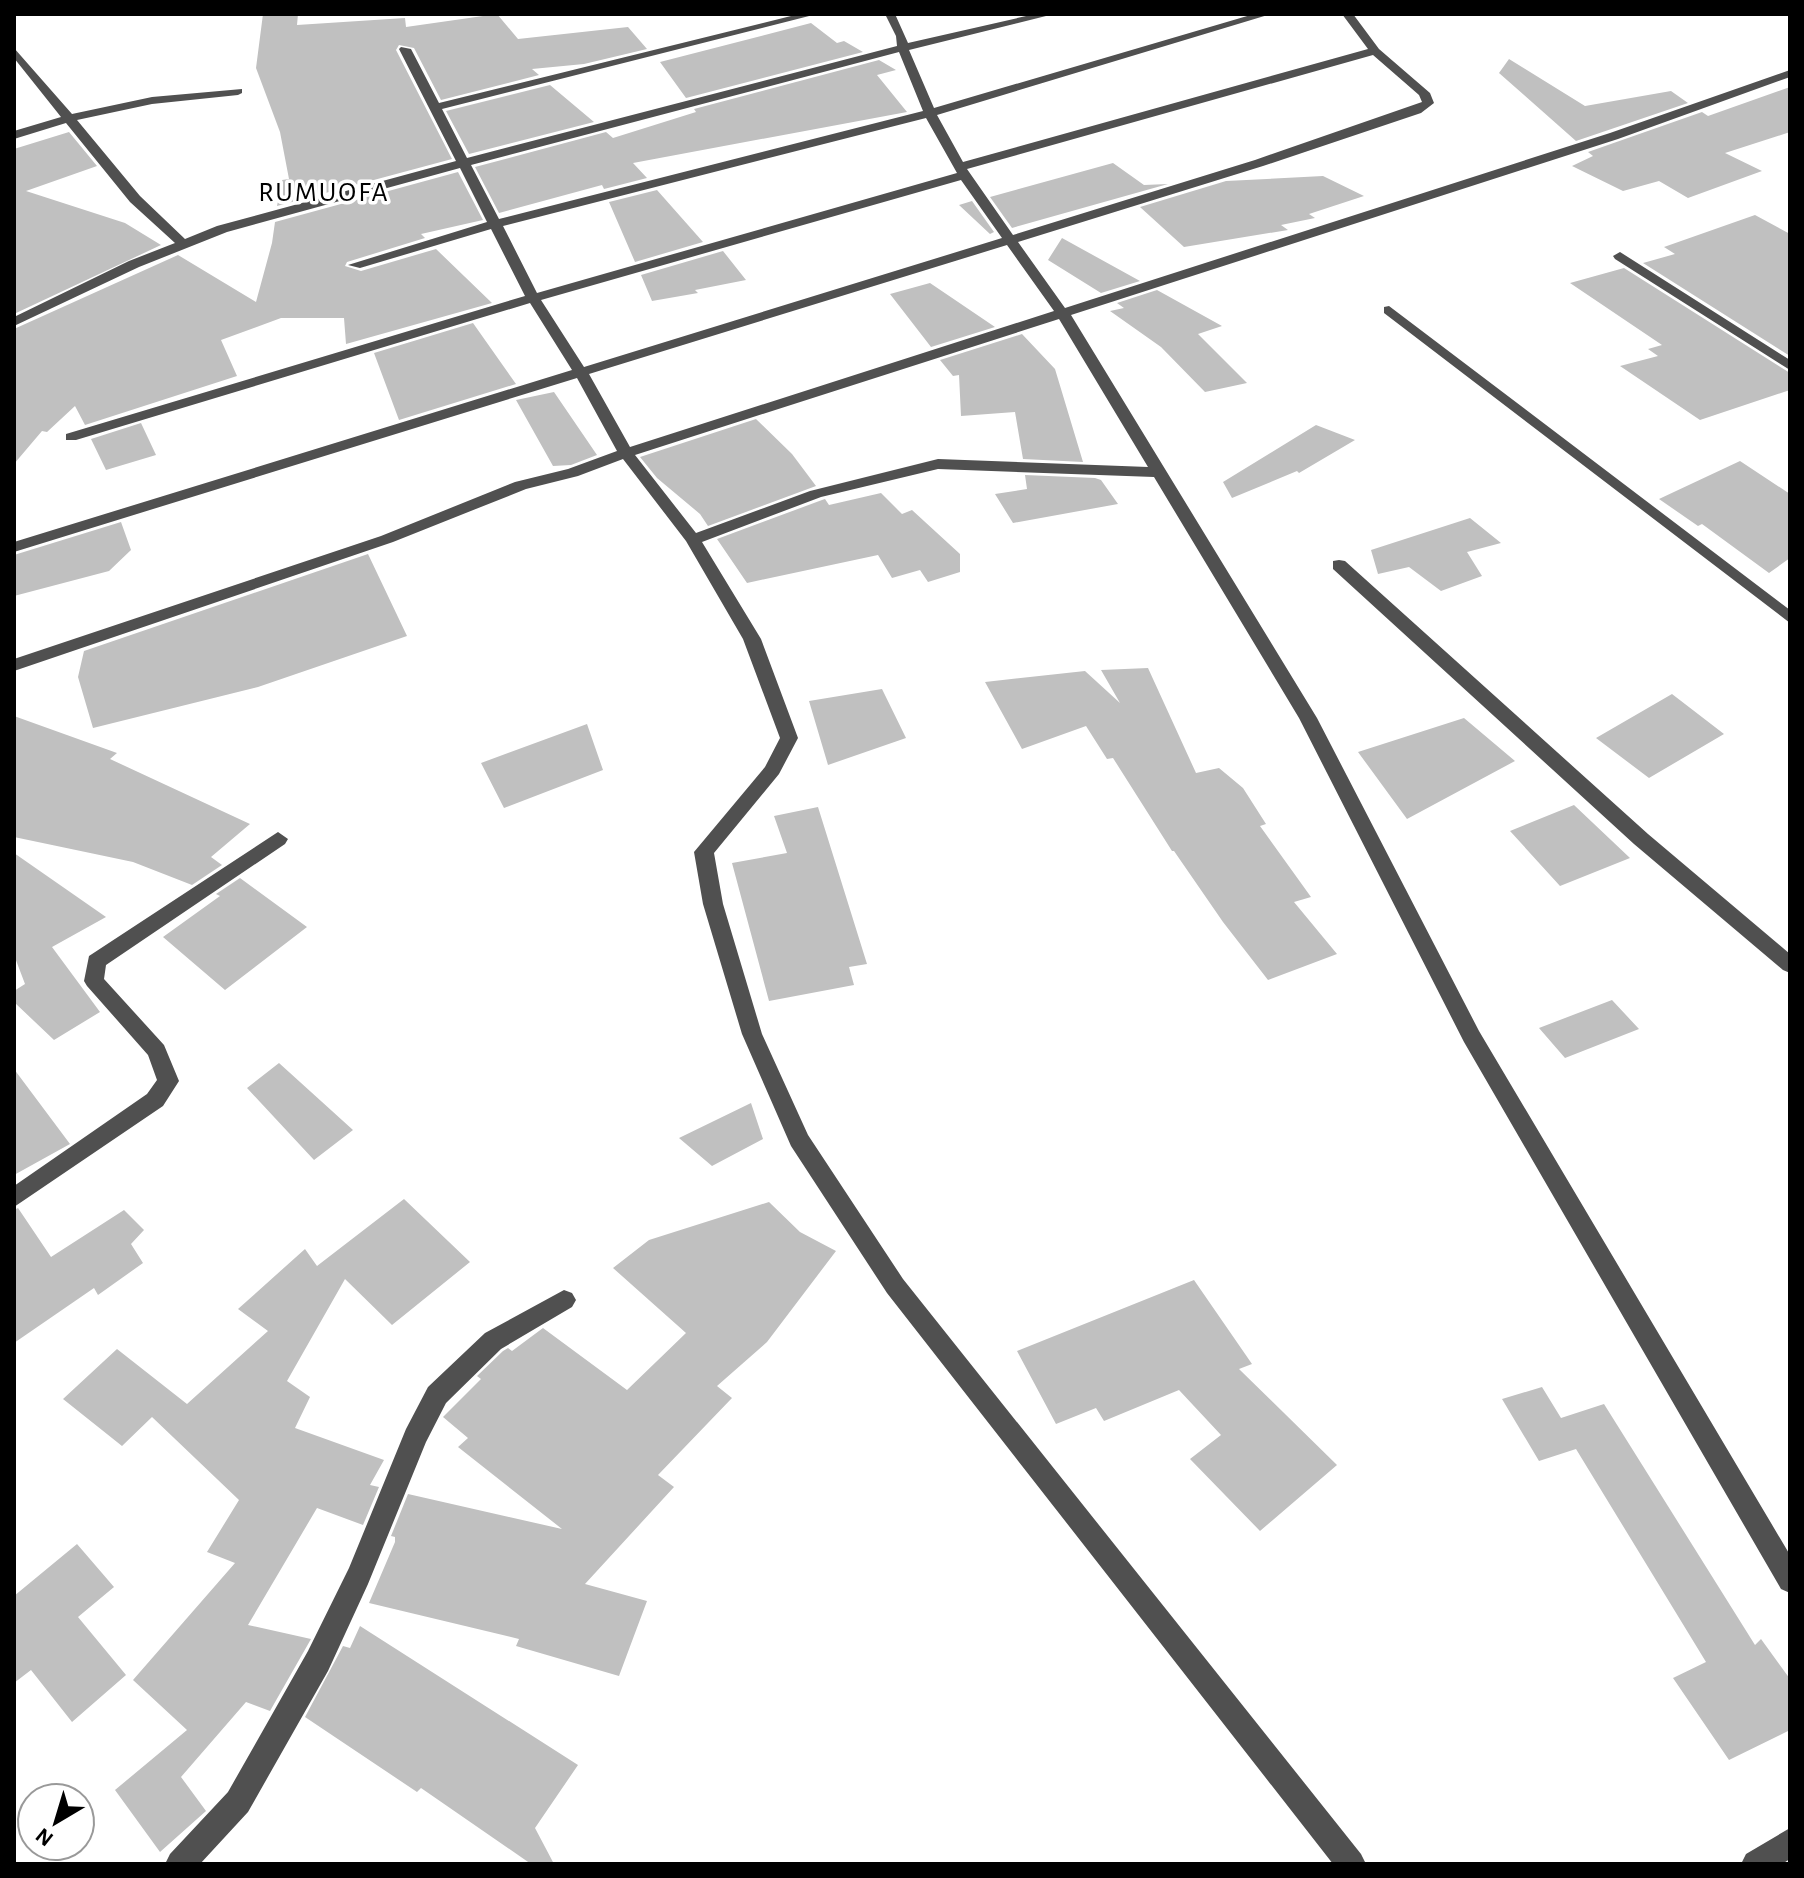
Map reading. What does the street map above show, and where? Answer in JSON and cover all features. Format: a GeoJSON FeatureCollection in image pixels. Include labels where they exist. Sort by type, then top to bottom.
{"type":"FeatureCollection","features":[{"type":"Feature","properties":{"kind":"street"},"geometry":{"type":"LineString","coordinates":[[436,107],[812,14]]}},
{"type":"Feature","properties":{"kind":"street"},"geometry":{"type":"LineString","coordinates":[[890,14],[902,36],[903,48],[930,113],[962,171],[1063,314],[1156,472],[1308,718],[1471,1036],[1790,1580]]}},
{"type":"Feature","properties":{"kind":"street"},"geometry":{"type":"LineString","coordinates":[[14,322],[182,243],[361,190],[903,48],[1049,14]]}},
{"type":"Feature","properties":{"kind":"street"},"geometry":{"type":"LineString","coordinates":[[355,265],[495,224],[930,113],[1266,14]]}},
{"type":"Feature","properties":{"kind":"street"},"geometry":{"type":"LineString","coordinates":[[14,547],[1332,139],[1417,110],[1428,103],[1424,93],[1375,51],[1347,14]]}},
{"type":"Feature","properties":{"kind":"street"},"geometry":{"type":"LineString","coordinates":[[405,49],[533,298],[581,373],[626,453],[693,540],[752,639],[789,738],[773,770],[704,852],[713,904],[752,1034],[799,1140],[895,1286],[1351,1864]]}},
{"type":"Feature","properties":{"kind":"street"},"geometry":{"type":"LineString","coordinates":[[14,51],[135,199],[182,243]]}},
{"type":"Feature","properties":{"kind":"street"},"geometry":{"type":"LineString","coordinates":[[71,437],[1375,51]]}},
{"type":"Feature","properties":{"kind":"street"},"geometry":{"type":"LineString","coordinates":[[14,665],[387,539],[521,485],[573,473],[626,453],[1614,136],[1790,73]]}},
{"type":"Feature","properties":{"kind":"street"},"geometry":{"type":"LineString","coordinates":[[14,135],[68,116],[165,97],[238,91]]}},
{"type":"Feature","properties":{"kind":"street"},"geometry":{"type":"LineString","coordinates":[[1620,256],[1790,366]]}},
{"type":"Feature","properties":{"kind":"street"},"geometry":{"type":"LineString","coordinates":[[1389,310],[1790,618]]}},
{"type":"Feature","properties":{"kind":"street"},"geometry":{"type":"LineString","coordinates":[[693,540],[816,494],[938,464],[1156,472]]}},
{"type":"Feature","properties":{"kind":"street"},"geometry":{"type":"LineString","coordinates":[[1339,565],[1641,839],[1790,965]]}},
{"type":"Feature","properties":{"kind":"street"},"geometry":{"type":"LineString","coordinates":[[14,1198],[155,1100],[168,1081],[157,1051],[94,981],[96,961],[278,839]]}},
{"type":"Feature","properties":{"kind":"street"},"geometry":{"type":"LineString","coordinates":[[180,1864],[238,1802],[318,1661],[359,1575],[415,1437],[437,1395],[493,1341],[564,1300]]}},
{"type":"Feature","properties":{"kind":"street"},"geometry":{"type":"LineString","coordinates":[[1756,1864],[1790,1842]]}},
{"type":"Feature","properties":{"kind":"building"},"geometry":{"type":"Polygon","coordinates":[[[263,14],[298,14],[297,25],[405,18],[406,27],[497,14],[518,39],[628,27],[647,49],[584,64],[532,69],[539,75],[441,100],[414,48],[399,45],[396,50],[452,159],[277,206],[282,180],[289,179],[280,132],[256,68],[263,14]]]}},
{"type":"Feature","properties":{"kind":"building"},"geometry":{"type":"Polygon","coordinates":[[[811,23],[837,43],[844,41],[863,52],[686,98],[660,62],[811,23]]]}},
{"type":"Feature","properties":{"kind":"building"},"geometry":{"type":"Polygon","coordinates":[[[1509,59],[1585,106],[1671,91],[1688,103],[1576,141],[1499,73],[1509,59]]]}},
{"type":"Feature","properties":{"kind":"building"},"geometry":{"type":"Polygon","coordinates":[[[879,60],[896,70],[877,75],[907,112],[633,163],[647,178],[604,189],[602,185],[499,213],[475,167],[606,132],[613,138],[696,112],[694,109],[879,60]]]}},
{"type":"Feature","properties":{"kind":"building"},"geometry":{"type":"Polygon","coordinates":[[[550,85],[594,122],[469,154],[446,111],[550,85]]]}},
{"type":"Feature","properties":{"kind":"building"},"geometry":{"type":"Polygon","coordinates":[[[1790,87],[1790,132],[1725,153],[1762,171],[1688,198],[1659,181],[1623,191],[1572,166],[1593,156],[1588,152],[1702,112],[1708,116],[1790,87]]]}},
{"type":"Feature","properties":{"kind":"building"},"geometry":{"type":"Polygon","coordinates":[[[69,132],[97,166],[26,191],[125,223],[161,245],[14,314],[14,149],[69,132]]]}},
{"type":"Feature","properties":{"kind":"building"},"geometry":{"type":"Polygon","coordinates":[[[1113,163],[1144,185],[1168,184],[1012,228],[990,197],[1113,163]]]}},
{"type":"Feature","properties":{"kind":"building"},"geometry":{"type":"Polygon","coordinates":[[[458,172],[483,220],[421,234],[425,238],[347,262],[345,266],[361,271],[436,249],[492,303],[346,344],[344,318],[281,318],[221,340],[237,376],[85,425],[75,406],[47,432],[42,431],[14,464],[14,329],[178,255],[256,302],[275,222],[458,172]]]}},
{"type":"Feature","properties":{"kind":"building"},"geometry":{"type":"Polygon","coordinates":[[[1323,176],[1364,196],[1309,214],[1315,218],[1281,225],[1288,230],[1184,247],[1140,207],[1226,181],[1323,176]]]}},
{"type":"Feature","properties":{"kind":"building"},"geometry":{"type":"Polygon","coordinates":[[[657,190],[703,242],[635,262],[609,202],[657,190]]]}},
{"type":"Feature","properties":{"kind":"building"},"geometry":{"type":"Polygon","coordinates":[[[972,201],[994,232],[990,234],[959,205],[972,201]]]}},
{"type":"Feature","properties":{"kind":"building"},"geometry":{"type":"Polygon","coordinates":[[[1755,215],[1790,234],[1790,356],[1643,263],[1675,254],[1664,247],[1755,215]]]}},
{"type":"Feature","properties":{"kind":"building"},"geometry":{"type":"Polygon","coordinates":[[[1062,238],[1140,281],[1101,293],[1048,260],[1062,238]]]}},
{"type":"Feature","properties":{"kind":"building"},"geometry":{"type":"Polygon","coordinates":[[[723,251],[746,280],[652,301],[641,275],[723,251]]]}},
{"type":"Feature","properties":{"kind":"building"},"geometry":{"type":"Polygon","coordinates":[[[1624,268],[1790,373],[1790,390],[1700,420],[1620,366],[1658,356],[1648,349],[1662,345],[1570,283],[1624,268]]]}},
{"type":"Feature","properties":{"kind":"building"},"geometry":{"type":"Polygon","coordinates":[[[930,283],[995,327],[931,347],[890,294],[930,283]]]}},
{"type":"Feature","properties":{"kind":"building"},"geometry":{"type":"Polygon","coordinates":[[[1157,290],[1222,326],[1198,334],[1247,383],[1205,392],[1161,347],[1110,311],[1124,308],[1117,303],[1157,290]]]}},
{"type":"Feature","properties":{"kind":"building"},"geometry":{"type":"Polygon","coordinates":[[[473,323],[516,384],[399,420],[374,353],[473,323]]]}},
{"type":"Feature","properties":{"kind":"building"},"geometry":{"type":"Polygon","coordinates":[[[1022,334],[1055,369],[1083,462],[1023,459],[1015,412],[961,416],[959,375],[953,376],[940,360],[1022,334]]]}},
{"type":"Feature","properties":{"kind":"building"},"geometry":{"type":"Polygon","coordinates":[[[554,392],[597,455],[571,465],[553,466],[516,400],[554,392]]]}},
{"type":"Feature","properties":{"kind":"building"},"geometry":{"type":"Polygon","coordinates":[[[756,419],[792,454],[816,486],[708,526],[700,514],[657,478],[640,457],[756,419]]]}},
{"type":"Feature","properties":{"kind":"building"},"geometry":{"type":"Polygon","coordinates":[[[141,423],[156,455],[106,470],[91,439],[141,423]]]}},
{"type":"Feature","properties":{"kind":"building"},"geometry":{"type":"Polygon","coordinates":[[[1316,425],[1355,440],[1299,473],[1297,471],[1232,498],[1223,482],[1316,425]]]}},
{"type":"Feature","properties":{"kind":"building"},"geometry":{"type":"Polygon","coordinates":[[[1740,461],[1790,494],[1790,558],[1769,573],[1702,524],[1698,526],[1659,499],[1740,461]]]}},
{"type":"Feature","properties":{"kind":"building"},"geometry":{"type":"Polygon","coordinates":[[[1025,475],[1095,478],[1101,480],[1118,504],[1013,523],[995,494],[1027,489],[1025,475]]]}},
{"type":"Feature","properties":{"kind":"building"},"geometry":{"type":"Polygon","coordinates":[[[881,493],[902,514],[912,510],[960,554],[960,572],[928,582],[920,570],[892,578],[878,555],[747,583],[717,539],[825,499],[829,505],[881,493]]]}},
{"type":"Feature","properties":{"kind":"building"},"geometry":{"type":"Polygon","coordinates":[[[1470,518],[1501,543],[1467,552],[1482,576],[1441,591],[1409,567],[1378,574],[1371,550],[1470,518]]]}},
{"type":"Feature","properties":{"kind":"building"},"geometry":{"type":"Polygon","coordinates":[[[121,522],[131,550],[109,571],[14,596],[14,555],[121,522]]]}},
{"type":"Feature","properties":{"kind":"building"},"geometry":{"type":"Polygon","coordinates":[[[368,554],[407,636],[258,687],[93,728],[78,677],[84,651],[368,554]]]}},
{"type":"Feature","properties":{"kind":"building"},"geometry":{"type":"Polygon","coordinates":[[[1148,668],[1196,773],[1219,768],[1243,788],[1266,824],[1260,826],[1311,897],[1294,902],[1337,954],[1268,980],[1172,851],[1113,758],[1107,759],[1086,726],[1022,749],[985,682],[1085,671],[1120,703],[1101,670],[1148,668]]]}},
{"type":"Feature","properties":{"kind":"building"},"geometry":{"type":"Polygon","coordinates":[[[882,689],[906,738],[828,765],[809,701],[882,689]]]}},
{"type":"Feature","properties":{"kind":"building"},"geometry":{"type":"Polygon","coordinates":[[[1672,694],[1724,734],[1649,778],[1596,738],[1672,694]]]}},
{"type":"Feature","properties":{"kind":"building"},"geometry":{"type":"Polygon","coordinates":[[[14,716],[117,753],[110,759],[250,824],[211,857],[222,865],[192,885],[133,862],[14,837],[14,716]]]}},
{"type":"Feature","properties":{"kind":"building"},"geometry":{"type":"Polygon","coordinates":[[[1464,718],[1515,761],[1407,819],[1358,752],[1464,718]]]}},
{"type":"Feature","properties":{"kind":"building"},"geometry":{"type":"Polygon","coordinates":[[[587,724],[603,770],[504,808],[481,763],[587,724]]]}},
{"type":"Feature","properties":{"kind":"building"},"geometry":{"type":"Polygon","coordinates":[[[1574,805],[1630,858],[1560,886],[1510,831],[1574,805]]]}},
{"type":"Feature","properties":{"kind":"building"},"geometry":{"type":"Polygon","coordinates":[[[818,807],[867,964],[849,967],[854,985],[769,1001],[732,863],[787,853],[774,816],[818,807]]]}},
{"type":"Feature","properties":{"kind":"building"},"geometry":{"type":"Polygon","coordinates":[[[14,853],[106,917],[52,947],[100,1012],[54,1040],[14,1002],[14,991],[25,984],[14,955],[14,853]]]}},
{"type":"Feature","properties":{"kind":"building"},"geometry":{"type":"Polygon","coordinates":[[[240,878],[307,927],[225,990],[163,937],[240,878]]]}},
{"type":"Feature","properties":{"kind":"building"},"geometry":{"type":"Polygon","coordinates":[[[1612,1000],[1639,1029],[1565,1058],[1539,1028],[1612,1000]]]}},
{"type":"Feature","properties":{"kind":"building"},"geometry":{"type":"Polygon","coordinates":[[[279,1063],[353,1130],[314,1160],[247,1088],[279,1063]]]}},
{"type":"Feature","properties":{"kind":"building"},"geometry":{"type":"Polygon","coordinates":[[[14,1069],[70,1144],[14,1175],[14,1069]]]}},
{"type":"Feature","properties":{"kind":"building"},"geometry":{"type":"Polygon","coordinates":[[[751,1103],[763,1139],[712,1166],[679,1138],[751,1103]]]}},
{"type":"Feature","properties":{"kind":"building"},"geometry":{"type":"Polygon","coordinates":[[[404,1199],[470,1262],[392,1325],[345,1279],[287,1381],[310,1397],[295,1428],[384,1460],[370,1485],[379,1487],[363,1525],[317,1508],[248,1625],[311,1639],[270,1711],[246,1702],[181,1777],[206,1811],[160,1852],[115,1790],[187,1730],[133,1680],[235,1563],[207,1552],[239,1500],[152,1417],[122,1446],[63,1399],[117,1349],[187,1404],[268,1331],[238,1309],[305,1249],[317,1266],[404,1199]]]}},
{"type":"Feature","properties":{"kind":"building"},"geometry":{"type":"Polygon","coordinates":[[[769,1202],[800,1232],[836,1251],[767,1342],[717,1386],[732,1398],[658,1475],[674,1487],[585,1584],[647,1601],[619,1676],[516,1646],[519,1639],[369,1603],[395,1542],[395,1537],[391,1536],[408,1494],[562,1529],[458,1447],[468,1438],[443,1417],[481,1379],[477,1376],[503,1351],[508,1348],[512,1351],[543,1328],[627,1390],[686,1333],[613,1268],[649,1240],[769,1202]]]}},
{"type":"Feature","properties":{"kind":"building"},"geometry":{"type":"Polygon","coordinates":[[[18,1208],[51,1257],[124,1210],[144,1230],[131,1244],[143,1263],[98,1295],[94,1288],[14,1343],[14,1210],[18,1208]]]}},
{"type":"Feature","properties":{"kind":"building"},"geometry":{"type":"Polygon","coordinates":[[[1194,1280],[1252,1364],[1239,1369],[1337,1465],[1260,1531],[1190,1459],[1221,1435],[1179,1390],[1104,1421],[1096,1408],[1056,1424],[1017,1351],[1194,1280]]]}},
{"type":"Feature","properties":{"kind":"building"},"geometry":{"type":"Polygon","coordinates":[[[1542,1387],[1561,1418],[1604,1404],[1755,1645],[1761,1639],[1790,1679],[1790,1730],[1729,1760],[1673,1678],[1706,1662],[1576,1449],[1539,1461],[1502,1399],[1542,1387]]]}},
{"type":"Feature","properties":{"kind":"building"},"geometry":{"type":"Polygon","coordinates":[[[77,1544],[114,1587],[78,1617],[126,1675],[72,1722],[31,1670],[14,1683],[14,1596],[77,1544]]]}},
{"type":"Feature","properties":{"kind":"building"},"geometry":{"type":"Polygon","coordinates":[[[360,1626],[578,1765],[535,1828],[554,1864],[531,1864],[421,1788],[417,1792],[305,1717],[343,1646],[350,1648],[360,1626]]]}},
{"type":"Feature","properties":{"kind":"district","name":"RUMUOFA"},"geometry":{"type":"Point","coordinates":[324,193]}}]}
